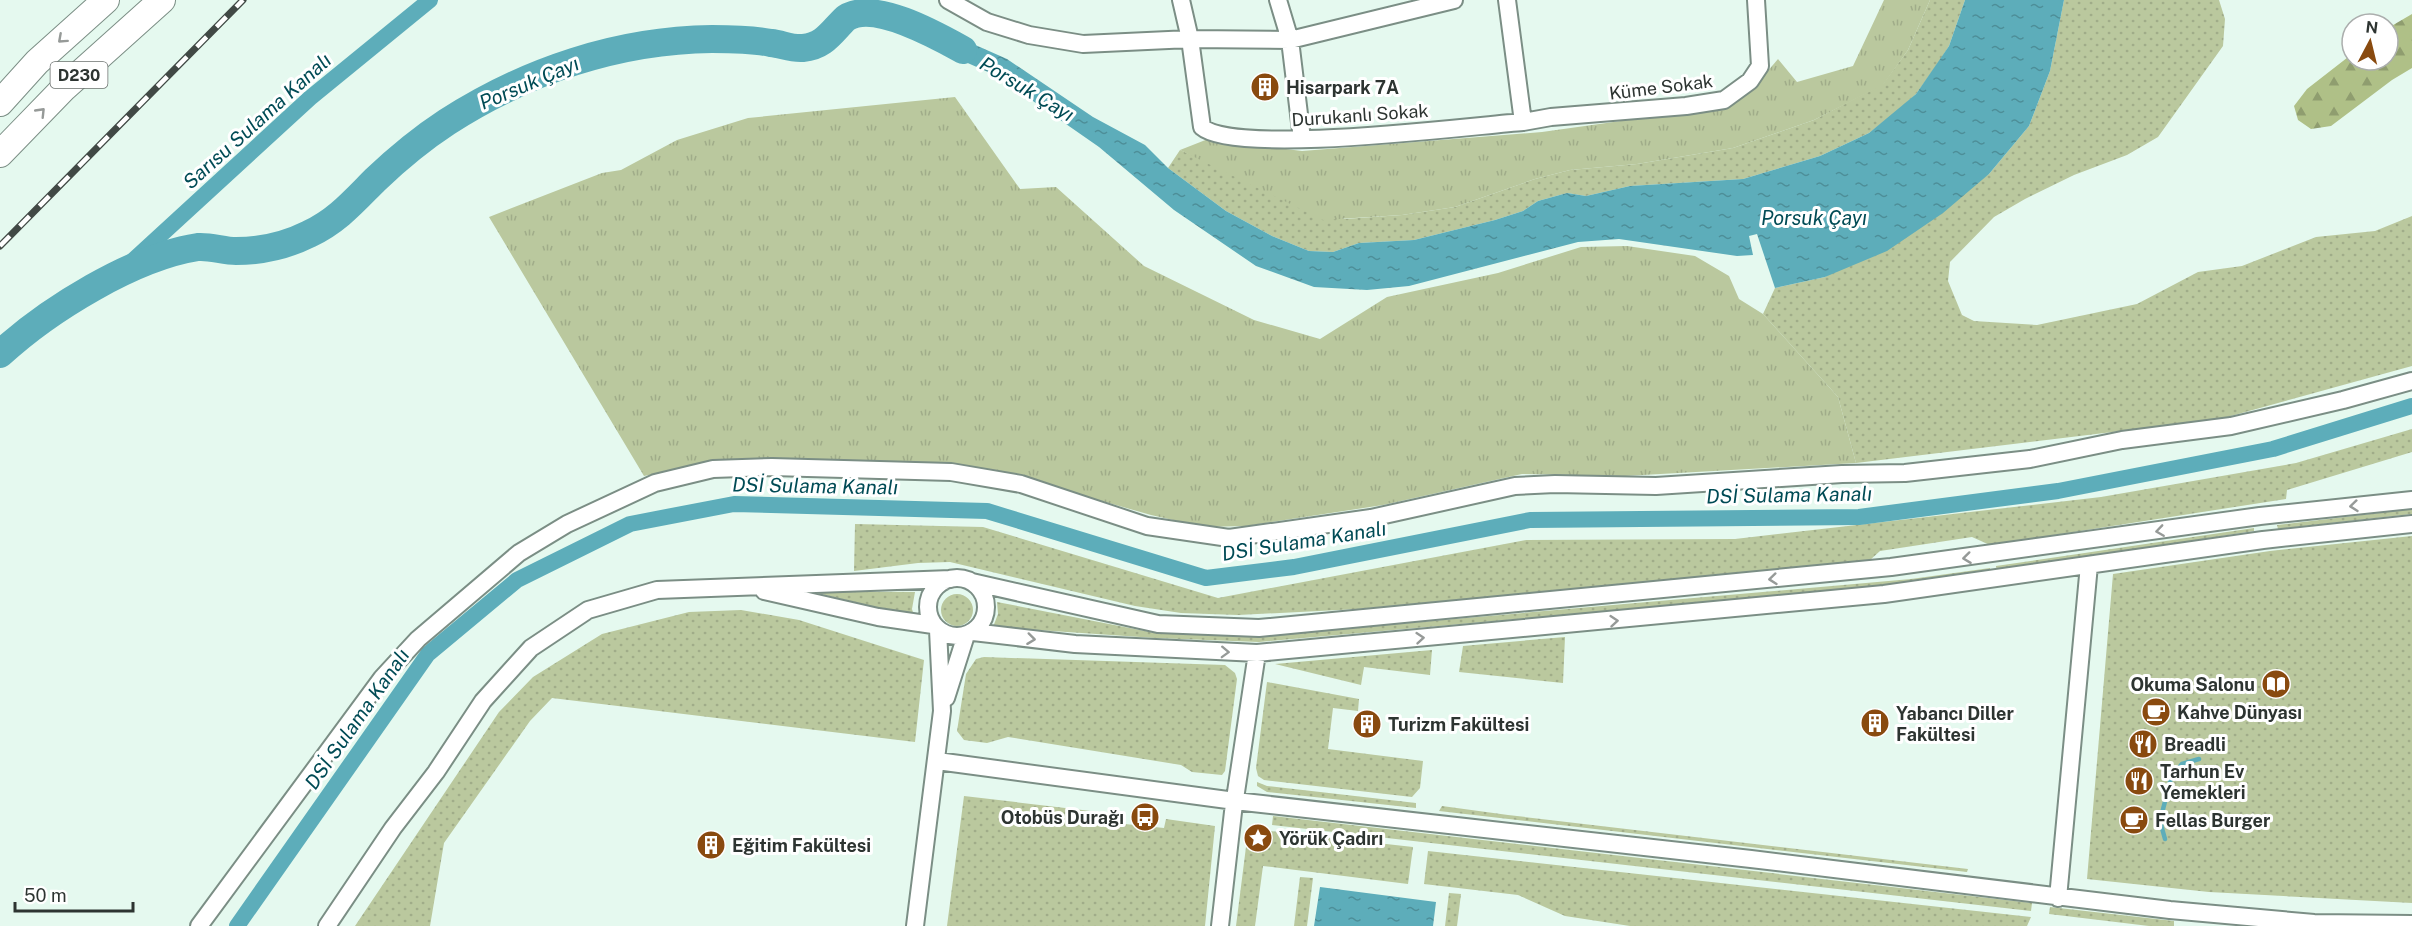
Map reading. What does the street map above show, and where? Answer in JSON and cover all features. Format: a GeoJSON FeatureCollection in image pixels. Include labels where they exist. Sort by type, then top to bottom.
{"type":"FeatureCollection","features":[{"type":"Feature","properties":{"kind":"highway","name":"D230"},"geometry":{"type":"LineString","coordinates":[[0,103],[37,62],[106,0]]}},
{"type":"Feature","properties":{"kind":"highway","name":"D230"},"geometry":{"type":"LineString","coordinates":[[0,154],[64,88],[162,0]]}},
{"type":"Feature","properties":{"kind":"street"},"geometry":{"type":"LineString","coordinates":[[948,0],[987,22],[1029,36],[1083,44],[1190,39],[1290,40],[1454,0]]}},
{"type":"Feature","properties":{"kind":"street"},"geometry":{"type":"LineString","coordinates":[[1181,0],[1190,39]]}},
{"type":"Feature","properties":{"kind":"street"},"geometry":{"type":"LineString","coordinates":[[1278,0],[1290,40],[1302,139]]}},
{"type":"Feature","properties":{"kind":"street"},"geometry":{"type":"LineString","coordinates":[[1507,0],[1523,122]]}},
{"type":"Feature","properties":{"kind":"street","name":"Küme Sokak"},"geometry":{"type":"LineString","coordinates":[[1523,122],[1724,100],[1750,81],[1760,66],[1756,0]]}},
{"type":"Feature","properties":{"kind":"street","name":"Durukanlı Sokak"},"geometry":{"type":"LineString","coordinates":[[1190,39],[1202,127],[1209,134],[1230,138],[1302,139],[1523,122]]}},
{"type":"Feature","properties":{"kind":"street"},"geometry":{"type":"LineString","coordinates":[[199,926],[382,678],[418,639],[519,553],[567,524],[655,483],[725,469],[772,467],[951,472],[1021,484],[1147,526],[1229,538],[1371,518],[1515,486],[1555,484],[1656,486],[1905,473],[2030,459],[2122,440],[2231,426],[2412,381]]}},
{"type":"Feature","properties":{"kind":"street"},"geometry":{"type":"LineString","coordinates":[[327,926],[393,828],[436,772],[483,702],[531,648],[588,610],[657,590],[951,579],[1158,624],[1259,628],[1891,567],[2260,516],[2412,500]]}},
{"type":"Feature","properties":{"kind":"street"},"geometry":{"type":"LineString","coordinates":[[2260,516],[2263,540]]}},
{"type":"Feature","properties":{"kind":"street"},"geometry":{"type":"LineString","coordinates":[[739,586],[936,628],[952,636],[970,634],[1075,644],[1257,653],[1884,594],[2263,540],[2412,524]]}},
{"type":"Feature","properties":{"kind":"street"},"geometry":{"type":"LineString","coordinates":[[2058,898],[2089,566]]}},
{"type":"Feature","properties":{"kind":"street"},"geometry":{"type":"LineString","coordinates":[[915,926],[942,711],[936,628],[927,612],[929,597],[938,585],[951,579]]}},
{"type":"Feature","properties":{"kind":"street"},"geometry":{"type":"LineString","coordinates":[[942,711],[970,634],[983,621],[986,607],[982,593],[972,582]]}},
{"type":"Feature","properties":{"kind":"street"},"geometry":{"type":"LineString","coordinates":[[1220,926],[1235,801],[1257,653]]}},
{"type":"Feature","properties":{"kind":"street"},"geometry":{"type":"LineString","coordinates":[[937,761],[1235,801],[1751,859],[2058,898],[2217,921],[2412,924]]}},
{"type":"Feature","properties":{"kind":"green space"},"geometry":{"type":"Polygon","coordinates":[[[1884,0],[1930,0],[1908,50],[1883,85],[1814,120],[1733,148],[1637,164],[1570,170],[1535,179],[1455,207],[1402,215],[1323,220],[1180,150],[1208,139],[1302,151],[1542,132],[1728,106],[1750,92],[1778,59],[1797,82],[1853,66],[1884,0]]]}},
{"type":"Feature","properties":{"kind":"green space"},"geometry":{"type":"Polygon","coordinates":[[[1930,0],[1965,0],[1949,46],[1916,94],[1869,133],[1820,156],[1743,179],[1630,186],[1586,196],[1567,193],[1538,201],[1523,211],[1495,220],[1414,240],[1359,243],[1333,252],[1309,251],[1272,236],[1226,211],[1168,168],[1180,150],[1344,219],[1402,215],[1455,207],[1535,179],[1570,170],[1637,164],[1733,148],[1814,120],[1883,84],[1908,50],[1930,0]]]}},
{"type":"Feature","properties":{"kind":"green space"},"geometry":{"type":"Polygon","coordinates":[[[2064,0],[2219,0],[2225,19],[2223,46],[2158,137],[2127,155],[2074,175],[1994,217],[1950,262],[1948,281],[1962,315],[1974,321],[2037,325],[2137,304],[2198,272],[2242,266],[2316,237],[2375,231],[2412,216],[2412,366],[2220,419],[1856,463],[1838,397],[1763,314],[1775,288],[1825,277],[1989,174],[2029,126],[2050,71],[2064,0]]]}},
{"type":"Feature","properties":{"kind":"green space"},"geometry":{"type":"Polygon","coordinates":[[[2412,14],[2412,68],[2392,80],[2331,126],[2311,129],[2298,120],[2294,106],[2307,89],[2340,63],[2340,72],[2400,72],[2400,21],[2412,14]]]}},
{"type":"Feature","properties":{"kind":"green space"},"geometry":{"type":"Polygon","coordinates":[[[955,97],[1020,189],[1056,187],[1144,266],[1254,320],[1320,339],[1387,297],[1498,273],[1581,247],[1627,246],[1695,256],[1729,276],[1739,299],[1763,314],[1838,397],[1856,463],[1625,476],[1522,474],[1383,505],[1246,526],[1204,527],[1151,515],[1007,474],[687,467],[644,476],[489,217],[602,173],[621,170],[677,140],[748,118],[955,97]]]}},
{"type":"Feature","properties":{"kind":"green space"},"geometry":{"type":"Polygon","coordinates":[[[2412,429],[2412,452],[2287,490],[2286,499],[1990,545],[1972,537],[1880,551],[1869,561],[1358,609],[1238,615],[1181,613],[1135,606],[950,562],[918,563],[854,571],[855,524],[983,527],[1218,598],[1526,540],[1735,539],[2101,497],[2296,463],[2412,429]]]}},
{"type":"Feature","properties":{"kind":"green space"},"geometry":{"type":"Polygon","coordinates":[[[2412,509],[2412,514],[2278,529],[2277,525],[2412,509]]]}},
{"type":"Feature","properties":{"kind":"green space"},"geometry":{"type":"Polygon","coordinates":[[[2254,528],[2254,531],[1997,571],[1996,566],[2254,528]]]}},
{"type":"Feature","properties":{"kind":"green space"},"geometry":{"type":"Polygon","coordinates":[[[2412,536],[2412,903],[2209,892],[2087,879],[2113,574],[2270,551],[2412,536]]]}},
{"type":"Feature","properties":{"kind":"green space"},"geometry":{"type":"Polygon","coordinates":[[[1990,568],[1990,573],[1911,584],[1259,642],[1155,638],[993,627],[998,614],[997,602],[1155,633],[1259,636],[1911,579],[1990,568]]]}},
{"type":"Feature","properties":{"kind":"green space"},"geometry":{"type":"Polygon","coordinates":[[[808,591],[915,592],[912,609],[914,616],[808,591]]]}},
{"type":"Feature","properties":{"kind":"green space"},"geometry":{"type":"Polygon","coordinates":[[[957,594],[968,599],[973,610],[968,621],[957,626],[946,621],[941,610],[946,599],[957,594]]]}},
{"type":"Feature","properties":{"kind":"green space"},"geometry":{"type":"Polygon","coordinates":[[[741,610],[799,620],[924,660],[915,742],[552,698],[530,721],[444,843],[430,926],[355,926],[499,712],[533,677],[602,634],[689,612],[741,610]]]}},
{"type":"Feature","properties":{"kind":"green space"},"geometry":{"type":"Polygon","coordinates":[[[1565,637],[1563,683],[1459,672],[1463,646],[1565,637]]]}},
{"type":"Feature","properties":{"kind":"green space"},"geometry":{"type":"Polygon","coordinates":[[[1432,650],[1430,675],[1364,667],[1361,685],[1275,664],[1432,650]]]}},
{"type":"Feature","properties":{"kind":"green space"},"geometry":{"type":"Polygon","coordinates":[[[984,657],[1225,665],[1235,673],[1237,679],[1225,771],[1222,775],[1192,772],[1181,765],[1008,737],[987,743],[964,740],[957,731],[966,674],[976,659],[984,657]]]}},
{"type":"Feature","properties":{"kind":"green space"},"geometry":{"type":"Polygon","coordinates":[[[1267,682],[1359,699],[1358,711],[1333,708],[1328,749],[1423,761],[1420,788],[1412,797],[1264,780],[1258,776],[1256,768],[1267,682]]]}},
{"type":"Feature","properties":{"kind":"green space"},"geometry":{"type":"Polygon","coordinates":[[[1257,782],[1267,786],[1416,803],[1416,808],[1267,792],[1257,786],[1257,782]]]}},
{"type":"Feature","properties":{"kind":"green space"},"geometry":{"type":"Polygon","coordinates":[[[964,796],[1125,815],[1125,824],[1164,828],[1166,819],[1215,826],[1205,926],[947,926],[964,796]]]}},
{"type":"Feature","properties":{"kind":"green space"},"geometry":{"type":"Polygon","coordinates":[[[1442,806],[1968,869],[1967,872],[1439,811],[1442,806]]]}},
{"type":"Feature","properties":{"kind":"green space"},"geometry":{"type":"Polygon","coordinates":[[[1273,816],[2032,903],[2031,911],[1272,825],[1273,816]]]}},
{"type":"Feature","properties":{"kind":"green space"},"geometry":{"type":"Polygon","coordinates":[[[1269,831],[1413,847],[1408,884],[1263,866],[1255,926],[1236,926],[1247,839],[1269,831]]]}},
{"type":"Feature","properties":{"kind":"green space"},"geometry":{"type":"Polygon","coordinates":[[[1428,851],[2031,917],[2027,926],[1630,926],[1565,916],[1518,895],[1424,884],[1428,851]]]}},
{"type":"Feature","properties":{"kind":"green space"},"geometry":{"type":"Polygon","coordinates":[[[1300,877],[1313,878],[1307,926],[1294,926],[1300,877]]]}},
{"type":"Feature","properties":{"kind":"green space"},"geometry":{"type":"Polygon","coordinates":[[[1449,893],[1461,894],[1457,926],[1445,926],[1449,893]]]}},
{"type":"Feature","properties":{"kind":"green space"},"geometry":{"type":"Polygon","coordinates":[[[2050,907],[2174,921],[2174,926],[2149,926],[2049,914],[2050,907]]]}},
{"type":"Feature","properties":{"kind":"water"},"geometry":{"type":"Polygon","coordinates":[[[1965,0],[2064,0],[2050,71],[2029,126],[1989,174],[1943,213],[1887,251],[1825,277],[1775,288],[1757,234],[1749,236],[1753,255],[1737,256],[1619,239],[1578,242],[1409,286],[1367,290],[1314,287],[1256,266],[1174,210],[1099,147],[997,76],[909,37],[910,28],[955,36],[1007,59],[1093,117],[1145,145],[1168,168],[1226,211],[1272,236],[1309,251],[1333,252],[1359,243],[1414,240],[1495,220],[1523,211],[1538,201],[1567,193],[1586,196],[1630,186],[1743,179],[1820,156],[1869,133],[1916,94],[1949,46],[1965,0]]]}},
{"type":"Feature","properties":{"kind":"water"},"geometry":{"type":"Polygon","coordinates":[[[1320,887],[1436,902],[1433,926],[1314,926],[1320,887]]]}},
{"type":"Feature","properties":{"kind":"waterway","name":"Sarısu Sulama Kanalı"},"geometry":{"type":"LineString","coordinates":[[115,277],[310,98],[430,0]]}},
{"type":"Feature","properties":{"kind":"waterway","name":"Porsuk Çayı"},"geometry":{"type":"LineString","coordinates":[[0,354],[67,303],[146,262],[198,247],[236,251],[264,249],[292,241],[319,229],[337,217],[383,172],[447,122],[509,88],[574,62],[642,45],[677,41],[742,40],[794,48],[811,47],[823,41],[846,18],[872,13],[905,22],[963,50]]}},
{"type":"Feature","properties":{"kind":"waterway","name":"DSİ Sulama Kanalı"},"geometry":{"type":"LineString","coordinates":[[237,926],[428,654],[517,580],[630,524],[734,504],[987,511],[1206,578],[1294,567],[1530,520],[1859,517],[2058,491],[2273,449],[2412,406]]}},
{"type":"Feature","properties":{"kind":"waterway"},"geometry":{"type":"LineString","coordinates":[[2165,839],[2160,821],[2171,778],[2182,764],[2199,759]]}},
{"type":"Feature","properties":{"kind":"railway"},"geometry":{"type":"LineString","coordinates":[[0,246],[243,0]]}},
{"type":"Feature","properties":{"kind":"place","name":"Hisarpark 7A"},"geometry":{"type":"Point","coordinates":[1265,87]}},
{"type":"Feature","properties":{"kind":"place","name":"Okuma Salonu"},"geometry":{"type":"Point","coordinates":[2276,684]}},
{"type":"Feature","properties":{"kind":"place","name":"Kahve Dünyası"},"geometry":{"type":"Point","coordinates":[2156,712]}},
{"type":"Feature","properties":{"kind":"place","name":"Yabancı Diller Fakültesi"},"geometry":{"type":"Point","coordinates":[1875,723]}},
{"type":"Feature","properties":{"kind":"place","name":"Turizm Fakültesi"},"geometry":{"type":"Point","coordinates":[1367,724]}},
{"type":"Feature","properties":{"kind":"place","name":"Breadli"},"geometry":{"type":"Point","coordinates":[2143,744]}},
{"type":"Feature","properties":{"kind":"place","name":"Tarhun Ev Yemekleri"},"geometry":{"type":"Point","coordinates":[2139,781]}},
{"type":"Feature","properties":{"kind":"place","name":"Otobüs Durağı"},"geometry":{"type":"Point","coordinates":[1145,817]}},
{"type":"Feature","properties":{"kind":"place","name":"Fellas Burger"},"geometry":{"type":"Point","coordinates":[2134,820]}},
{"type":"Feature","properties":{"kind":"place","name":"Yörük Çadırı"},"geometry":{"type":"Point","coordinates":[1258,838]}},
{"type":"Feature","properties":{"kind":"place","name":"Eğitim Fakültesi"},"geometry":{"type":"Point","coordinates":[711,845]}}]}
